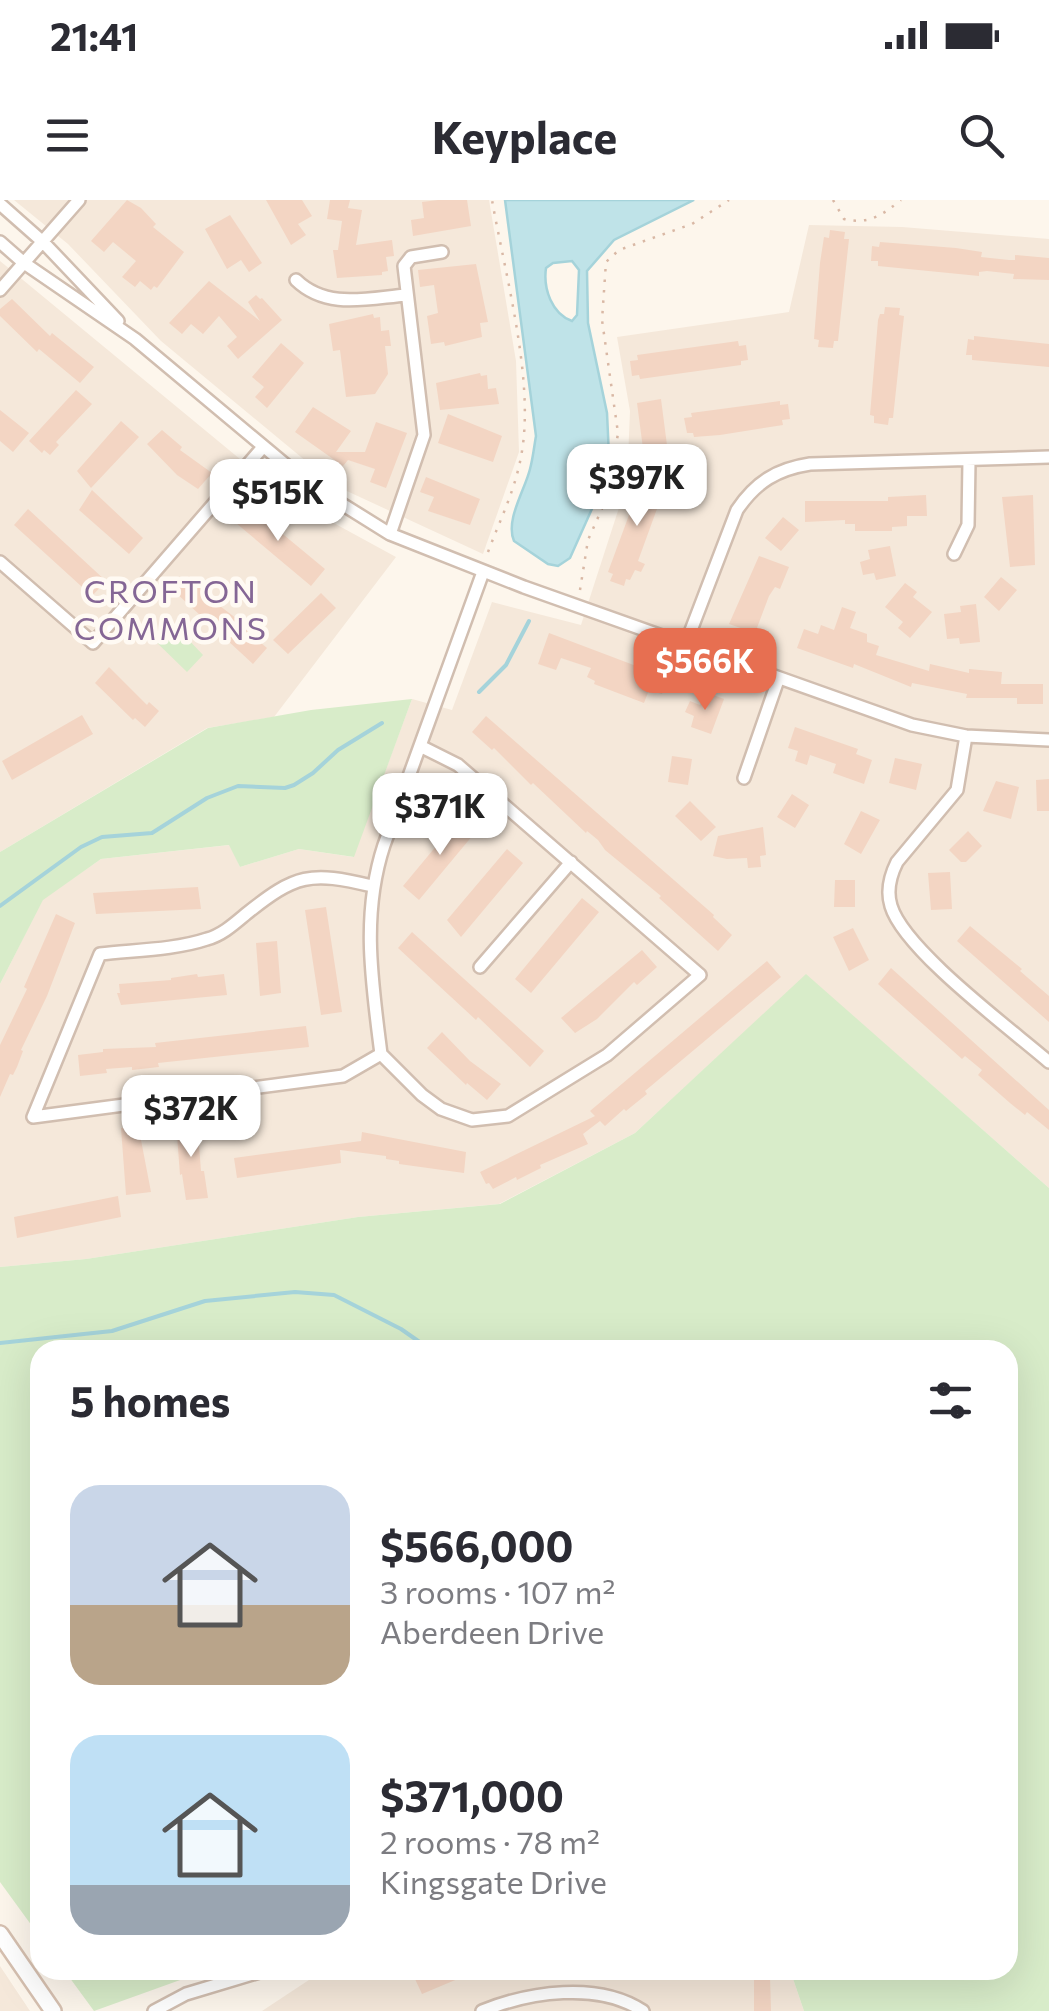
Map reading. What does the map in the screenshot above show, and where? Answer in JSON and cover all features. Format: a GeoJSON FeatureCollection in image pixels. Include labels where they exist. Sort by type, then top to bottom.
{"type":"FeatureCollection","features":[{"type":"Feature","properties":{"kind":"main road"},"geometry":{"type":"LineString","coordinates":[[0,1934],[30,1978]]}},
{"type":"Feature","properties":{"kind":"main road"},"geometry":{"type":"LineString","coordinates":[[32,1980],[53,2011]]}},
{"type":"Feature","properties":{"kind":"street"},"geometry":{"type":"LineString","coordinates":[[0,290],[79,200]]}},
{"type":"Feature","properties":{"kind":"street"},"geometry":{"type":"LineString","coordinates":[[0,204],[43,242],[135,339]]}},
{"type":"Feature","properties":{"kind":"street"},"geometry":{"type":"LineString","coordinates":[[0,242],[24,263],[135,339],[305,482],[390,534],[684,646],[912,725],[966,736],[1049,740]]}},
{"type":"Feature","properties":{"kind":"street"},"geometry":{"type":"LineString","coordinates":[[390,534],[424,435],[406,260],[442,252]]}},
{"type":"Feature","properties":{"kind":"street"},"geometry":{"type":"LineString","coordinates":[[296,280],[309,293],[324,299],[407,295]]}},
{"type":"Feature","properties":{"kind":"street"},"geometry":{"type":"LineString","coordinates":[[0,562],[93,642],[263,447]]}},
{"type":"Feature","properties":{"kind":"street"},"geometry":{"type":"LineString","coordinates":[[684,646],[737,510],[762,481],[792,466],[810,464],[1049,457]]}},
{"type":"Feature","properties":{"kind":"street"},"geometry":{"type":"LineString","coordinates":[[954,554],[968,524],[969,461]]}},
{"type":"Feature","properties":{"kind":"street"},"geometry":{"type":"LineString","coordinates":[[420,746],[458,765],[700,975],[606,1055],[508,1116],[472,1120],[441,1109],[381,1054],[368,938],[372,886],[384,844],[483,572]]}},
{"type":"Feature","properties":{"kind":"street"},"geometry":{"type":"LineString","coordinates":[[744,778],[778,680]]}},
{"type":"Feature","properties":{"kind":"street"},"geometry":{"type":"LineString","coordinates":[[966,736],[957,790],[897,862],[888,890],[890,904],[915,946],[1049,1062]]}},
{"type":"Feature","properties":{"kind":"street"},"geometry":{"type":"LineString","coordinates":[[480,967],[570,862]]}},
{"type":"Feature","properties":{"kind":"street"},"geometry":{"type":"LineString","coordinates":[[372,886],[333,877],[296,880],[208,939],[100,954],[33,1117],[343,1076],[381,1054]]}},
{"type":"Feature","properties":{"kind":"street"},"geometry":{"type":"LineString","coordinates":[[154,2011],[186,1994],[233,1980]]}},
{"type":"Feature","properties":{"kind":"street"},"geometry":{"type":"LineString","coordinates":[[482,2011],[523,1998],[568,1994],[612,1997],[642,2011]]}},
{"type":"Feature","properties":{"kind":"path"},"geometry":{"type":"LineString","coordinates":[[488,552],[512,495],[523,448],[524,410],[522,368],[492,200]]}},
{"type":"Feature","properties":{"kind":"path"},"geometry":{"type":"LineString","coordinates":[[575,606],[588,540],[609,492],[617,447],[614,393],[602,320],[606,262],[619,250],[692,224],[729,200]]}},
{"type":"Feature","properties":{"kind":"path"},"geometry":{"type":"LineString","coordinates":[[833,200],[844,219],[856,222],[871,221],[902,200]]}},
{"type":"Feature","properties":{"kind":"shaded area"},"geometry":{"type":"Polygon","coordinates":[[[14,200],[489,200],[516,361],[519,452],[483,554],[336,486],[161,341],[68,244],[14,200]]]}},
{"type":"Feature","properties":{"kind":"shaded area"},"geometry":{"type":"Polygon","coordinates":[[[809,225],[902,227],[1049,239],[1049,1188],[806,975],[635,1133],[499,1204],[358,1217],[86,1259],[0,1267],[0,984],[43,899],[101,859],[230,845],[240,867],[299,849],[353,857],[412,699],[452,710],[492,602],[581,625],[627,483],[630,411],[617,337],[789,312],[809,225]]]}},
{"type":"Feature","properties":{"kind":"shaded area"},"geometry":{"type":"Polygon","coordinates":[[[0,261],[286,497],[396,557],[274,717],[207,728],[0,852],[0,261]]]}},
{"type":"Feature","properties":{"kind":"shaded area"},"geometry":{"type":"Polygon","coordinates":[[[0,1966],[30,2011],[0,2011],[0,1966]]]}},
{"type":"Feature","properties":{"kind":"shaded area"},"geometry":{"type":"Polygon","coordinates":[[[309,1980],[793,1980],[804,2011],[262,2011],[309,1980]]]}},
{"type":"Feature","properties":{"kind":"green space"},"geometry":{"type":"Polygon","coordinates":[[[169,619],[203,655],[187,672],[151,637],[169,619]]]}},
{"type":"Feature","properties":{"kind":"green space"},"geometry":{"type":"Polygon","coordinates":[[[412,699],[354,857],[299,849],[240,867],[229,845],[101,859],[43,900],[0,984],[0,852],[208,728],[311,710],[412,699]]]}},
{"type":"Feature","properties":{"kind":"green space"},"geometry":{"type":"Polygon","coordinates":[[[806,974],[1049,1188],[1049,2011],[804,2011],[793,1980],[1018,1980],[1018,1340],[30,1340],[30,1923],[0,1882],[0,1267],[86,1259],[358,1217],[500,1204],[635,1133],[806,974]]]}},
{"type":"Feature","properties":{"kind":"green space"},"geometry":{"type":"Polygon","coordinates":[[[71,1980],[180,1980],[94,2011],[71,1980]]]}},
{"type":"Feature","properties":{"kind":"water"},"geometry":{"type":"Polygon","coordinates":[[[505,200],[694,200],[614,240],[587,271],[588,323],[607,413],[609,456],[599,493],[570,558],[558,566],[548,564],[514,541],[512,533],[536,436],[505,200]],[[572,261],[553,263],[546,268],[550,300],[559,313],[572,321],[577,315],[579,270],[572,261]]]}},
{"type":"Feature","properties":{"kind":"building"},"geometry":{"type":"Polygon","coordinates":[[[127,200],[141,208],[156,224],[153,227],[184,252],[157,288],[151,290],[140,281],[135,287],[122,277],[136,261],[113,242],[104,252],[91,241],[127,200]]]}},
{"type":"Feature","properties":{"kind":"building"},"geometry":{"type":"Polygon","coordinates":[[[266,200],[302,200],[312,216],[298,224],[306,235],[291,245],[266,200]]]}},
{"type":"Feature","properties":{"kind":"building"},"geometry":{"type":"Polygon","coordinates":[[[330,200],[350,200],[348,208],[362,210],[356,245],[392,240],[394,256],[386,257],[388,271],[382,275],[337,278],[333,250],[338,250],[342,221],[327,219],[330,200]]]}},
{"type":"Feature","properties":{"kind":"building"},"geometry":{"type":"Polygon","coordinates":[[[467,200],[471,226],[413,236],[411,220],[424,218],[422,202],[467,200]]]}},
{"type":"Feature","properties":{"kind":"building"},"geometry":{"type":"Polygon","coordinates":[[[230,215],[262,263],[249,272],[241,260],[227,269],[205,229],[230,215]]]}},
{"type":"Feature","properties":{"kind":"building"},"geometry":{"type":"Polygon","coordinates":[[[830,230],[845,232],[844,239],[849,239],[838,341],[834,341],[833,348],[818,347],[819,340],[814,339],[820,263],[824,237],[829,238],[830,230]]]}},
{"type":"Feature","properties":{"kind":"building"},"geometry":{"type":"Polygon","coordinates":[[[880,242],[956,248],[982,252],[981,257],[1009,260],[1015,260],[1015,255],[1049,258],[1049,280],[1013,279],[1014,274],[987,271],[979,272],[979,276],[878,266],[878,261],[871,261],[872,246],[879,247],[880,242]]]}},
{"type":"Feature","properties":{"kind":"building"},"geometry":{"type":"Polygon","coordinates":[[[476,264],[488,322],[480,323],[482,337],[445,346],[444,342],[431,344],[427,316],[438,313],[434,285],[420,287],[418,270],[476,264]]]}},
{"type":"Feature","properties":{"kind":"building"},"geometry":{"type":"Polygon","coordinates":[[[209,281],[260,321],[248,302],[256,295],[282,320],[238,359],[227,346],[237,337],[219,316],[203,334],[191,324],[182,334],[169,323],[209,281]]]}},
{"type":"Feature","properties":{"kind":"building"},"geometry":{"type":"Polygon","coordinates":[[[12,299],[50,336],[52,333],[94,367],[80,383],[39,349],[37,352],[0,316],[0,309],[12,299]]]}},
{"type":"Feature","properties":{"kind":"building"},"geometry":{"type":"Polygon","coordinates":[[[885,307],[900,308],[899,315],[904,316],[893,418],[889,418],[888,425],[874,423],[874,416],[870,415],[878,320],[885,307]]]}},
{"type":"Feature","properties":{"kind":"building"},"geometry":{"type":"Polygon","coordinates":[[[373,314],[374,318],[380,317],[381,331],[389,330],[391,346],[385,346],[388,374],[375,394],[346,397],[340,350],[333,351],[329,324],[373,314]]]}},
{"type":"Feature","properties":{"kind":"building"},"geometry":{"type":"Polygon","coordinates":[[[974,336],[1049,344],[1049,367],[972,360],[972,355],[966,355],[968,339],[974,340],[974,336]]]}},
{"type":"Feature","properties":{"kind":"building"},"geometry":{"type":"Polygon","coordinates":[[[738,341],[739,346],[746,345],[748,360],[741,361],[741,365],[640,379],[639,375],[632,376],[630,361],[638,360],[637,355],[738,341]]]}},
{"type":"Feature","properties":{"kind":"building"},"geometry":{"type":"Polygon","coordinates":[[[281,343],[304,363],[267,408],[255,397],[264,387],[252,377],[281,343]]]}},
{"type":"Feature","properties":{"kind":"building"},"geometry":{"type":"Polygon","coordinates":[[[480,373],[487,375],[488,389],[496,388],[499,404],[440,410],[436,383],[480,373]]]}},
{"type":"Feature","properties":{"kind":"building"},"geometry":{"type":"Polygon","coordinates":[[[76,390],[92,404],[56,442],[59,445],[50,455],[44,450],[42,453],[29,441],[76,390]]]}},
{"type":"Feature","properties":{"kind":"building"},"geometry":{"type":"Polygon","coordinates":[[[661,399],[668,453],[644,456],[637,403],[661,399]]]}},
{"type":"Feature","properties":{"kind":"building"},"geometry":{"type":"Polygon","coordinates":[[[780,401],[780,405],[788,404],[790,419],[782,420],[783,425],[720,435],[694,437],[687,433],[684,418],[692,417],[691,413],[780,401]]]}},
{"type":"Feature","properties":{"kind":"building"},"geometry":{"type":"Polygon","coordinates":[[[313,407],[351,431],[336,452],[365,452],[376,422],[407,433],[386,488],[370,482],[375,469],[348,460],[343,466],[295,432],[313,407]]]}},
{"type":"Feature","properties":{"kind":"building"},"geometry":{"type":"Polygon","coordinates":[[[0,410],[29,433],[13,452],[0,441],[0,410]]]}},
{"type":"Feature","properties":{"kind":"building"},"geometry":{"type":"Polygon","coordinates":[[[448,414],[502,436],[493,462],[438,443],[448,414]]]}},
{"type":"Feature","properties":{"kind":"building"},"geometry":{"type":"Polygon","coordinates":[[[121,421],[139,437],[91,488],[77,471],[121,421]]]}},
{"type":"Feature","properties":{"kind":"building"},"geometry":{"type":"Polygon","coordinates":[[[162,430],[182,447],[180,450],[212,473],[198,489],[177,475],[147,444],[162,430]]]}},
{"type":"Feature","properties":{"kind":"building"},"geometry":{"type":"Polygon","coordinates":[[[646,469],[664,476],[662,483],[666,484],[638,561],[645,564],[641,572],[635,570],[630,580],[626,579],[624,586],[610,581],[613,574],[608,572],[646,469]]]}},
{"type":"Feature","properties":{"kind":"building"},"geometry":{"type":"Polygon","coordinates":[[[426,477],[480,499],[470,525],[428,511],[434,497],[420,492],[426,477]]]}},
{"type":"Feature","properties":{"kind":"building"},"geometry":{"type":"Polygon","coordinates":[[[92,490],[143,538],[129,554],[79,510],[92,490]]]}},
{"type":"Feature","properties":{"kind":"building"},"geometry":{"type":"Polygon","coordinates":[[[926,495],[927,516],[907,516],[907,526],[892,527],[892,531],[855,531],[855,524],[845,524],[845,520],[805,522],[805,501],[888,501],[888,497],[926,495]]]}},
{"type":"Feature","properties":{"kind":"building"},"geometry":{"type":"Polygon","coordinates":[[[1033,495],[1035,565],[1010,567],[1002,497],[1033,495]]]}},
{"type":"Feature","properties":{"kind":"building"},"geometry":{"type":"Polygon","coordinates":[[[244,502],[325,569],[311,586],[230,518],[244,502]]]}},
{"type":"Feature","properties":{"kind":"building"},"geometry":{"type":"Polygon","coordinates":[[[28,509],[106,581],[92,596],[14,525],[28,509]]]}},
{"type":"Feature","properties":{"kind":"building"},"geometry":{"type":"Polygon","coordinates":[[[783,517],[799,530],[781,551],[765,538],[783,517]]]}},
{"type":"Feature","properties":{"kind":"building"},"geometry":{"type":"Polygon","coordinates":[[[890,546],[896,576],[876,580],[874,573],[863,575],[860,562],[870,559],[868,550],[890,546]]]}},
{"type":"Feature","properties":{"kind":"building"},"geometry":{"type":"Polygon","coordinates":[[[759,556],[789,567],[780,589],[775,587],[769,596],[755,633],[729,624],[759,556]]]}},
{"type":"Feature","properties":{"kind":"building"},"geometry":{"type":"Polygon","coordinates":[[[189,576],[267,648],[253,664],[175,592],[189,576]]]}},
{"type":"Feature","properties":{"kind":"building"},"geometry":{"type":"Polygon","coordinates":[[[1001,577],[1017,590],[999,611],[984,597],[1001,577]]]}},
{"type":"Feature","properties":{"kind":"building"},"geometry":{"type":"Polygon","coordinates":[[[905,583],[917,592],[913,597],[932,612],[910,638],[898,628],[903,622],[885,607],[905,583]]]}},
{"type":"Feature","properties":{"kind":"building"},"geometry":{"type":"Polygon","coordinates":[[[321,593],[336,608],[288,654],[273,640],[321,593]]]}},
{"type":"Feature","properties":{"kind":"building"},"geometry":{"type":"Polygon","coordinates":[[[976,604],[980,642],[960,644],[959,638],[947,639],[944,614],[961,612],[960,606],[976,604]]]}},
{"type":"Feature","properties":{"kind":"building"},"geometry":{"type":"Polygon","coordinates":[[[842,607],[856,612],[850,628],[867,634],[867,642],[879,646],[876,655],[929,671],[930,664],[969,673],[969,669],[1002,672],[1001,684],[1043,684],[1043,704],[1017,704],[1017,698],[966,698],[967,694],[912,683],[911,687],[854,664],[853,668],[797,648],[804,629],[818,634],[821,625],[834,630],[842,607]]]}},
{"type":"Feature","properties":{"kind":"building"},"geometry":{"type":"Polygon","coordinates":[[[549,633],[668,678],[662,694],[649,690],[644,703],[594,684],[587,677],[591,668],[561,658],[556,670],[538,664],[549,633]]]}},
{"type":"Feature","properties":{"kind":"building"},"geometry":{"type":"Polygon","coordinates":[[[109,667],[147,705],[149,702],[159,711],[145,727],[95,683],[109,667]]]}},
{"type":"Feature","properties":{"kind":"building"},"geometry":{"type":"Polygon","coordinates":[[[705,692],[724,699],[711,734],[691,727],[694,716],[685,712],[690,701],[700,705],[705,692]]]}},
{"type":"Feature","properties":{"kind":"building"},"geometry":{"type":"Polygon","coordinates":[[[82,715],[93,734],[12,780],[2,761],[82,715]]]}},
{"type":"Feature","properties":{"kind":"building"},"geometry":{"type":"Polygon","coordinates":[[[486,716],[714,915],[732,935],[718,951],[661,896],[472,732],[486,716]]]}},
{"type":"Feature","properties":{"kind":"building"},"geometry":{"type":"Polygon","coordinates":[[[795,727],[858,749],[856,754],[872,760],[864,784],[833,773],[836,764],[810,755],[807,765],[795,761],[798,751],[788,748],[795,727]]]}},
{"type":"Feature","properties":{"kind":"building"},"geometry":{"type":"Polygon","coordinates":[[[672,756],[692,759],[688,785],[668,782],[672,756]]]}},
{"type":"Feature","properties":{"kind":"building"},"geometry":{"type":"Polygon","coordinates":[[[895,758],[922,764],[916,790],[889,783],[895,758]]]}},
{"type":"Feature","properties":{"kind":"building"},"geometry":{"type":"Polygon","coordinates":[[[1049,779],[1049,811],[1037,811],[1036,780],[1049,779]]]}},
{"type":"Feature","properties":{"kind":"building"},"geometry":{"type":"Polygon","coordinates":[[[996,781],[1019,787],[1011,819],[983,811],[996,781]]]}},
{"type":"Feature","properties":{"kind":"building"},"geometry":{"type":"Polygon","coordinates":[[[792,794],[809,805],[795,828],[777,817],[792,794]]]}},
{"type":"Feature","properties":{"kind":"building"},"geometry":{"type":"Polygon","coordinates":[[[690,801],[716,827],[701,841],[675,816],[690,801]]]}},
{"type":"Feature","properties":{"kind":"building"},"geometry":{"type":"Polygon","coordinates":[[[861,811],[880,820],[861,854],[844,844],[861,811]]]}},
{"type":"Feature","properties":{"kind":"building"},"geometry":{"type":"Polygon","coordinates":[[[462,815],[478,829],[419,900],[403,886],[462,815]]]}},
{"type":"Feature","properties":{"kind":"building"},"geometry":{"type":"Polygon","coordinates":[[[763,827],[766,855],[760,856],[761,867],[748,868],[747,858],[713,856],[718,836],[763,827]]]}},
{"type":"Feature","properties":{"kind":"building"},"geometry":{"type":"Polygon","coordinates":[[[968,831],[982,846],[966,862],[961,862],[949,850],[968,831]]]}},
{"type":"Feature","properties":{"kind":"building"},"geometry":{"type":"Polygon","coordinates":[[[507,849],[523,863],[461,937],[447,920],[507,849]]]}},
{"type":"Feature","properties":{"kind":"building"},"geometry":{"type":"Polygon","coordinates":[[[950,872],[952,909],[931,910],[928,873],[950,872]]]}},
{"type":"Feature","properties":{"kind":"building"},"geometry":{"type":"Polygon","coordinates":[[[835,880],[855,880],[855,907],[834,907],[835,880]]]}},
{"type":"Feature","properties":{"kind":"building"},"geometry":{"type":"Polygon","coordinates":[[[198,887],[201,909],[96,914],[93,893],[198,887]]]}},
{"type":"Feature","properties":{"kind":"building"},"geometry":{"type":"Polygon","coordinates":[[[582,898],[599,912],[531,993],[515,979],[582,898]]]}},
{"type":"Feature","properties":{"kind":"building"},"geometry":{"type":"Polygon","coordinates":[[[326,907],[342,1012],[321,1015],[305,910],[326,907]]]}},
{"type":"Feature","properties":{"kind":"building"},"geometry":{"type":"Polygon","coordinates":[[[56,914],[75,923],[17,1067],[0,1097],[0,1045],[56,914]]]}},
{"type":"Feature","properties":{"kind":"building"},"geometry":{"type":"Polygon","coordinates":[[[970,926],[1049,996],[1049,1022],[957,941],[970,926]]]}},
{"type":"Feature","properties":{"kind":"building"},"geometry":{"type":"Polygon","coordinates":[[[853,928],[869,960],[849,971],[833,937],[853,928]]]}},
{"type":"Feature","properties":{"kind":"building"},"geometry":{"type":"Polygon","coordinates":[[[412,932],[544,1051],[530,1067],[398,948],[412,932]]]}},
{"type":"Feature","properties":{"kind":"building"},"geometry":{"type":"Polygon","coordinates":[[[277,941],[281,993],[260,996],[256,943],[277,941]]]}},
{"type":"Feature","properties":{"kind":"building"},"geometry":{"type":"Polygon","coordinates":[[[642,950],[657,967],[575,1033],[561,1018],[642,950]]]}},
{"type":"Feature","properties":{"kind":"building"},"geometry":{"type":"Polygon","coordinates":[[[767,961],[781,977],[626,1111],[605,1126],[600,1121],[583,1134],[588,1144],[517,1180],[516,1177],[493,1189],[486,1184],[480,1172],[595,1116],[590,1111],[767,961]]]}},
{"type":"Feature","properties":{"kind":"building"},"geometry":{"type":"Polygon","coordinates":[[[891,968],[1049,1110],[1049,1130],[1010,1103],[978,1075],[982,1070],[965,1056],[962,1059],[878,984],[891,968]]]}},
{"type":"Feature","properties":{"kind":"building"},"geometry":{"type":"Polygon","coordinates":[[[224,974],[227,995],[121,1005],[117,993],[119,984],[224,974]]]}},
{"type":"Feature","properties":{"kind":"building"},"geometry":{"type":"Polygon","coordinates":[[[306,1026],[309,1047],[158,1063],[159,1067],[132,1070],[106,1069],[107,1073],[80,1076],[78,1055],[103,1049],[156,1047],[155,1043],[306,1026]]]}},
{"type":"Feature","properties":{"kind":"building"},"geometry":{"type":"Polygon","coordinates":[[[442,1032],[470,1061],[501,1084],[487,1100],[427,1048],[442,1032]]]}},
{"type":"Feature","properties":{"kind":"building"},"geometry":{"type":"Polygon","coordinates":[[[197,1119],[201,1171],[208,1198],[186,1200],[176,1122],[197,1119]]]}},
{"type":"Feature","properties":{"kind":"building"},"geometry":{"type":"Polygon","coordinates":[[[142,1126],[151,1192],[126,1195],[121,1128],[142,1126]]]}},
{"type":"Feature","properties":{"kind":"building"},"geometry":{"type":"Polygon","coordinates":[[[362,1132],[466,1152],[464,1173],[399,1164],[386,1156],[340,1150],[341,1163],[237,1178],[234,1158],[361,1141],[362,1132]]]}},
{"type":"Feature","properties":{"kind":"building"},"geometry":{"type":"Polygon","coordinates":[[[118,1196],[121,1217],[17,1238],[14,1217],[118,1196]]]}},
{"type":"Feature","properties":{"kind":"building"},"geometry":{"type":"Polygon","coordinates":[[[415,1980],[455,1980],[422,1994],[415,1980]]]}},
{"type":"Feature","properties":{"kind":"building"},"geometry":{"type":"Polygon","coordinates":[[[754,1980],[770,1980],[771,2011],[754,2011],[754,1980]]]}},
{"type":"Feature","properties":{"kind":"waterway"},"geometry":{"type":"LineString","coordinates":[[479,692],[506,665],[529,621]]}},
{"type":"Feature","properties":{"kind":"waterway"},"geometry":{"type":"LineString","coordinates":[[0,906],[81,847],[102,837],[152,833],[207,798],[238,786],[294,785],[338,750],[382,723]]}},
{"type":"Feature","properties":{"kind":"waterway"},"geometry":{"type":"LineString","coordinates":[[0,1343],[112,1331],[205,1301],[295,1292],[334,1295],[417,1340]]}},
{"type":"Feature","properties":{"kind":"district","name":"CROFTON COMMONS"},"geometry":{"type":"Point","coordinates":[171,608]}}]}
